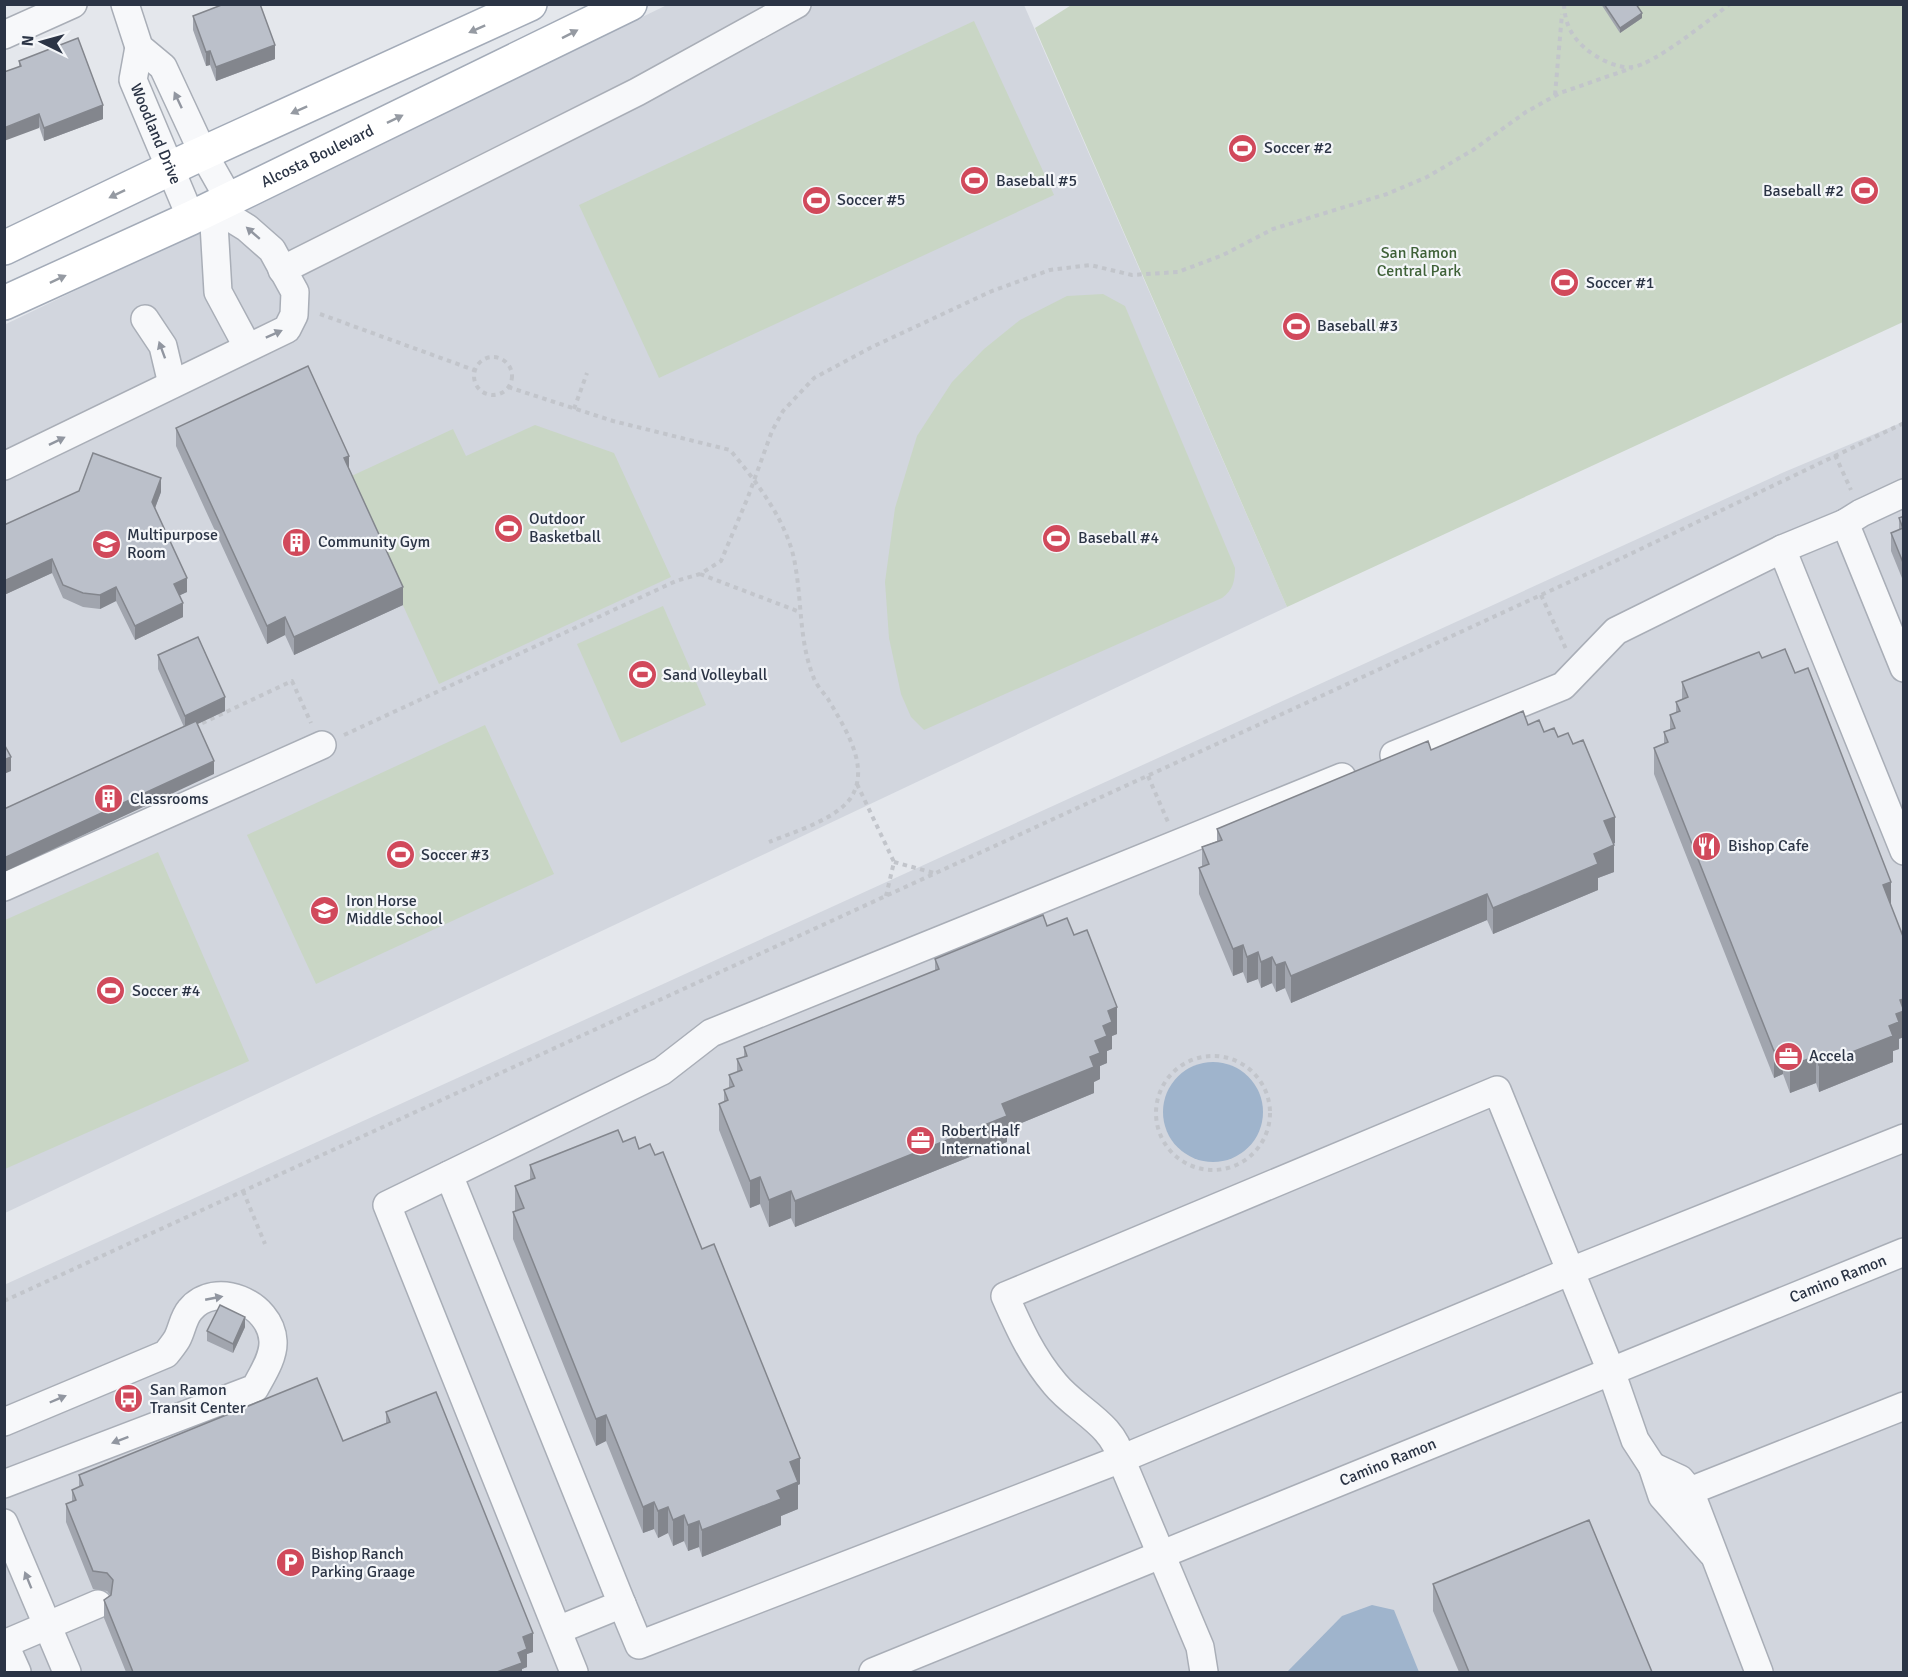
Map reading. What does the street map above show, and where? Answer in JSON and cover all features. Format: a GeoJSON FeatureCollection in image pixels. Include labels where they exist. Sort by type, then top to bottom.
{"type":"FeatureCollection","features":[{"type":"Feature","properties":{"kind":"main road"},"geometry":{"type":"LineString","coordinates":[[4,248],[203,153],[530,4]]}},
{"type":"Feature","properties":{"kind":"main road","name":"Alcosta Boulevard"},"geometry":{"type":"LineString","coordinates":[[4,303],[211,208],[630,4]]}},
{"type":"Feature","properties":{"kind":"street"},"geometry":{"type":"LineString","coordinates":[[4,35],[73,4]]}},
{"type":"Feature","properties":{"kind":"street","name":"Woodland Drive"},"geometry":{"type":"LineString","coordinates":[[125,4],[140,46],[163,68],[203,153],[211,208]]}},
{"type":"Feature","properties":{"kind":"street"},"geometry":{"type":"LineString","coordinates":[[282,270],[637,92],[797,4]]}},
{"type":"Feature","properties":{"kind":"street","name":"Woodland Drive"},"geometry":{"type":"LineString","coordinates":[[140,46],[133,80],[170,169],[211,208]]}},
{"type":"Feature","properties":{"kind":"street"},"geometry":{"type":"LineString","coordinates":[[4,466],[247,346],[287,329],[294,315],[295,292],[272,250],[247,228],[211,208]]}},
{"type":"Feature","properties":{"kind":"street"},"geometry":{"type":"LineString","coordinates":[[211,208],[218,292],[247,346]]}},
{"type":"Feature","properties":{"kind":"street"},"geometry":{"type":"LineString","coordinates":[[146,319],[163,346],[172,384]]}},
{"type":"Feature","properties":{"kind":"street"},"geometry":{"type":"LineString","coordinates":[[574,1672],[387,1205],[662,1071],[711,1033],[1563,686],[1616,631],[1782,549],[1904,494]]}},
{"type":"Feature","properties":{"kind":"street"},"geometry":{"type":"LineString","coordinates":[[1853,518],[1904,668]]}},
{"type":"Feature","properties":{"kind":"street"},"geometry":{"type":"LineString","coordinates":[[1782,549],[1904,851]]}},
{"type":"Feature","properties":{"kind":"street"},"geometry":{"type":"LineString","coordinates":[[4,887],[322,745]]}},
{"type":"Feature","properties":{"kind":"street"},"geometry":{"type":"LineString","coordinates":[[1204,1672],[1200,1647],[1120,1459],[1118,1444],[1094,1419],[1062,1392],[1030,1353],[1005,1296],[1497,1090],[1611,1371],[1635,1440],[1652,1466],[1662,1496],[1712,1553]]}},
{"type":"Feature","properties":{"kind":"street"},"geometry":{"type":"LineString","coordinates":[[449,1175],[639,1645],[1120,1459],[1571,1271],[1904,1138]]}},
{"type":"Feature","properties":{"kind":"street","name":"Camino Ramon"},"geometry":{"type":"LineString","coordinates":[[873,1672],[1904,1252]]}},
{"type":"Feature","properties":{"kind":"street"},"geometry":{"type":"LineString","coordinates":[[4,1422],[166,1354],[177,1339],[190,1309],[207,1298],[235,1297],[253,1305],[266,1322],[273,1341],[266,1367],[255,1388],[4,1484]]}},
{"type":"Feature","properties":{"kind":"street"},"geometry":{"type":"LineString","coordinates":[[1690,1491],[1904,1406]]}},
{"type":"Feature","properties":{"kind":"street"},"geometry":{"type":"LineString","coordinates":[[1652,1466],[1680,1479],[1690,1491],[1712,1553],[1760,1672]]}},
{"type":"Feature","properties":{"kind":"street"},"geometry":{"type":"LineString","coordinates":[[4,1523],[66,1672]]}},
{"type":"Feature","properties":{"kind":"street"},"geometry":{"type":"LineString","coordinates":[[17,1672],[5,1644],[98,1604]]}},
{"type":"Feature","properties":{"kind":"street"},"geometry":{"type":"LineString","coordinates":[[558,1630],[622,1604]]}},
{"type":"Feature","properties":{"kind":"path"},"geometry":{"type":"LineString","coordinates":[[1564,4],[1564,18],[1574,38],[1589,52],[1612,64],[1632,68]]}},
{"type":"Feature","properties":{"kind":"path"},"geometry":{"type":"LineString","coordinates":[[1555,96],[1564,4]]}},
{"type":"Feature","properties":{"kind":"path"},"geometry":{"type":"LineString","coordinates":[[186,730],[292,681],[322,745],[676,581],[700,574],[721,561],[772,431],[797,393],[814,378],[872,347],[992,291],[1050,270],[1090,265],[1132,275],[1178,272],[1223,255],[1273,229],[1387,194],[1427,177],[1473,150],[1526,112],[1555,96],[1582,84],[1649,62],[1730,4]]}},
{"type":"Feature","properties":{"kind":"path"},"geometry":{"type":"LineString","coordinates":[[294,305],[474,370]]}},
{"type":"Feature","properties":{"kind":"path"},"geometry":{"type":"LineString","coordinates":[[487,357],[499,357],[511,370],[508,387],[496,395],[483,393],[474,383],[474,370],[487,357]]}},
{"type":"Feature","properties":{"kind":"path"},"geometry":{"type":"LineString","coordinates":[[574,409],[586,373]]}},
{"type":"Feature","properties":{"kind":"path"},"geometry":{"type":"LineString","coordinates":[[508,387],[613,421],[730,450],[753,480],[785,535],[795,561],[807,658],[814,680],[846,731],[856,756],[859,773],[846,805],[821,820],[769,842]]}},
{"type":"Feature","properties":{"kind":"path"},"geometry":{"type":"LineString","coordinates":[[4,1301],[1542,595],[1904,423]]}},
{"type":"Feature","properties":{"kind":"path"},"geometry":{"type":"LineString","coordinates":[[1835,455],[1853,518]]}},
{"type":"Feature","properties":{"kind":"path"},"geometry":{"type":"LineString","coordinates":[[700,574],[800,612]]}},
{"type":"Feature","properties":{"kind":"path"},"geometry":{"type":"LineString","coordinates":[[1542,595],[1576,672]]}},
{"type":"Feature","properties":{"kind":"path"},"geometry":{"type":"LineString","coordinates":[[1148,776],[1178,844]]}},
{"type":"Feature","properties":{"kind":"path"},"geometry":{"type":"LineString","coordinates":[[856,783],[894,862],[886,896]]}},
{"type":"Feature","properties":{"kind":"path"},"geometry":{"type":"LineString","coordinates":[[894,862],[936,873]]}},
{"type":"Feature","properties":{"kind":"path"},"geometry":{"type":"LineString","coordinates":[[1202,1056],[1220,1056],[1238,1061],[1252,1071],[1263,1086],[1270,1102],[1270,1121],[1265,1138],[1255,1153],[1242,1163],[1227,1169],[1211,1171],[1195,1168],[1180,1161],[1168,1150],[1158,1128],[1156,1104],[1161,1088],[1171,1073],[1185,1062],[1202,1056]]}},
{"type":"Feature","properties":{"kind":"path"},"geometry":{"type":"LineString","coordinates":[[243,1191],[265,1244]]}},
{"type":"Feature","properties":{"kind":"shaded area","name":"Iron Horse Middle School"},"geometry":{"type":"Polygon","coordinates":[[[667,5],[1024,5],[1287,607],[5,1213],[4,325],[667,5]]]}},
{"type":"Feature","properties":{"kind":"shaded area"},"geometry":{"type":"Polygon","coordinates":[[[1903,422],[1903,1672],[5,1672],[4,1285],[1782,473],[1903,422]]]}},
{"type":"Feature","properties":{"kind":"green space","name":"San Ramon Central Park"},"geometry":{"type":"Polygon","coordinates":[[[1073,4],[1903,5],[1903,322],[1287,607],[1035,28],[1073,4]]]}},
{"type":"Feature","properties":{"kind":"green space","name":"Soccer #5"},"geometry":{"type":"Polygon","coordinates":[[[974,21],[1054,195],[659,378],[579,205],[974,21]]]}},
{"type":"Feature","properties":{"kind":"green space","name":"Baseball #4"},"geometry":{"type":"Polygon","coordinates":[[[1103,294],[1125,306],[1235,568],[1233,585],[1222,598],[924,730],[911,717],[901,694],[889,638],[885,582],[895,508],[917,436],[952,382],[984,349],[1020,320],[1067,296],[1103,294]]]}},
{"type":"Feature","properties":{"kind":"green space","name":"Outdoor Basketball"},"geometry":{"type":"Polygon","coordinates":[[[535,425],[614,453],[671,577],[439,684],[345,479],[453,429],[466,456],[535,425]]]}},
{"type":"Feature","properties":{"kind":"green space","name":"Sand Volleyball"},"geometry":{"type":"Polygon","coordinates":[[[663,606],[706,705],[621,743],[577,644],[663,606]]]}},
{"type":"Feature","properties":{"kind":"green space","name":"Soccer #3"},"geometry":{"type":"Polygon","coordinates":[[[485,725],[554,874],[316,984],[247,835],[485,725]]]}},
{"type":"Feature","properties":{"kind":"green space","name":"Soccer #4"},"geometry":{"type":"Polygon","coordinates":[[[158,852],[249,1061],[5,1169],[5,920],[158,852]]]}},
{"type":"Feature","properties":{"kind":"water"},"geometry":{"type":"Polygon","coordinates":[[[1213,1062],[1232,1066],[1249,1076],[1259,1093],[1263,1112],[1259,1131],[1249,1148],[1232,1158],[1213,1162],[1194,1158],[1177,1148],[1167,1131],[1163,1112],[1167,1093],[1177,1076],[1194,1066],[1213,1062]]]}},
{"type":"Feature","properties":{"kind":"water"},"geometry":{"type":"Polygon","coordinates":[[[1372,1605],[1394,1610],[1419,1672],[1287,1672],[1342,1616],[1372,1605]]]}},
{"type":"Feature","properties":{"kind":"building"},"geometry":{"type":"Polygon","coordinates":[[[224,4],[260,4],[275,45],[216,67],[210,51],[206,52],[193,16],[224,4]]]}},
{"type":"Feature","properties":{"kind":"building"},"geometry":{"type":"Polygon","coordinates":[[[1604,4],[1636,4],[1642,13],[1620,28],[1604,4]]]}},
{"type":"Feature","properties":{"kind":"building"},"geometry":{"type":"Polygon","coordinates":[[[78,38],[103,105],[44,128],[39,114],[4,128],[4,72],[21,66],[19,61],[78,38]]]}},
{"type":"Feature","properties":{"kind":"building","name":"Community Gym"},"geometry":{"type":"Polygon","coordinates":[[[308,366],[349,456],[344,458],[403,587],[294,637],[285,617],[267,626],[176,428],[308,366]]]}},
{"type":"Feature","properties":{"kind":"building"},"geometry":{"type":"Polygon","coordinates":[[[93,453],[161,478],[152,502],[187,578],[174,584],[183,603],[135,626],[116,587],[100,595],[83,593],[63,585],[52,559],[4,581],[4,525],[79,491],[93,453]]]}},
{"type":"Feature","properties":{"kind":"building"},"geometry":{"type":"Polygon","coordinates":[[[1904,516],[1904,565],[1891,533],[1903,528],[1899,518],[1904,516]]]}},
{"type":"Feature","properties":{"kind":"building"},"geometry":{"type":"Polygon","coordinates":[[[198,637],[225,697],[185,716],[158,655],[198,637]]]}},
{"type":"Feature","properties":{"kind":"building"},"geometry":{"type":"Polygon","coordinates":[[[1785,649],[1795,673],[1808,668],[1891,882],[1883,885],[1904,939],[1904,999],[1900,1000],[1904,1011],[1896,1014],[1899,1022],[1889,1026],[1893,1036],[1819,1065],[1816,1056],[1790,1066],[1783,1047],[1774,1051],[1654,748],[1668,742],[1664,732],[1675,728],[1670,715],[1680,711],[1676,702],[1688,697],[1682,682],[1759,652],[1762,658],[1785,649]]]}},
{"type":"Feature","properties":{"kind":"building"},"geometry":{"type":"Polygon","coordinates":[[[1523,711],[1528,725],[1539,720],[1544,732],[1554,728],[1558,737],[1568,733],[1573,744],[1583,740],[1615,817],[1604,821],[1614,845],[1594,854],[1598,864],[1493,908],[1487,894],[1291,976],[1285,962],[1276,965],[1272,957],[1261,962],[1258,952],[1247,957],[1243,945],[1233,949],[1199,868],[1209,864],[1202,847],[1222,840],[1217,829],[1428,741],[1431,750],[1523,711]]]}},
{"type":"Feature","properties":{"kind":"building","name":"Classrooms"},"geometry":{"type":"Polygon","coordinates":[[[196,721],[214,761],[4,858],[4,809],[196,721]]]}},
{"type":"Feature","properties":{"kind":"building"},"geometry":{"type":"Polygon","coordinates":[[[4,744],[11,757],[4,760],[4,744]]]}},
{"type":"Feature","properties":{"kind":"building"},"geometry":{"type":"Polygon","coordinates":[[[1043,915],[1047,926],[1067,918],[1074,935],[1087,930],[1117,1007],[1108,1011],[1112,1022],[1103,1026],[1107,1036],[1095,1041],[1100,1053],[1090,1057],[1094,1067],[1002,1104],[1007,1116],[795,1201],[791,1191],[769,1200],[760,1177],[750,1181],[719,1104],[728,1100],[724,1090],[734,1086],[729,1075],[742,1070],[737,1059],[747,1056],[744,1047],[939,969],[935,959],[1043,915]]]}},
{"type":"Feature","properties":{"kind":"building"},"geometry":{"type":"Polygon","coordinates":[[[618,1130],[623,1142],[635,1137],[639,1149],[650,1144],[655,1155],[663,1152],[702,1249],[714,1244],[800,1458],[790,1462],[798,1482],[777,1491],[781,1499],[702,1530],[699,1521],[688,1525],[684,1515],[673,1520],[668,1507],[658,1511],[654,1502],[643,1507],[606,1415],[596,1419],[513,1212],[524,1208],[515,1186],[535,1178],[530,1165],[618,1130]]]}},
{"type":"Feature","properties":{"kind":"building"},"geometry":{"type":"Polygon","coordinates":[[[220,1305],[245,1317],[233,1344],[207,1331],[220,1305]]]}},
{"type":"Feature","properties":{"kind":"building","name":"Bishop Ranch Parking Graage"},"geometry":{"type":"Polygon","coordinates":[[[317,1378],[343,1441],[390,1422],[386,1412],[436,1392],[533,1633],[523,1637],[527,1649],[518,1653],[522,1663],[497,1672],[133,1672],[104,1600],[111,1595],[113,1580],[107,1573],[93,1571],[66,1504],[76,1500],[72,1490],[83,1485],[79,1475],[317,1378]]]}},
{"type":"Feature","properties":{"kind":"building"},"geometry":{"type":"Polygon","coordinates":[[[1589,1520],[1652,1672],[1469,1672],[1433,1584],[1589,1520]]]}},
{"type":"Feature","properties":{"kind":"place","name":"Soccer #2"},"geometry":{"type":"Point","coordinates":[1243,148]}},
{"type":"Feature","properties":{"kind":"place","name":"Baseball #5"},"geometry":{"type":"Point","coordinates":[975,181]}},
{"type":"Feature","properties":{"kind":"place","name":"Baseball #2"},"geometry":{"type":"Point","coordinates":[1865,191]}},
{"type":"Feature","properties":{"kind":"place","name":"Soccer #5"},"geometry":{"type":"Point","coordinates":[816,200]}},
{"type":"Feature","properties":{"kind":"place","name":"Soccer #1"},"geometry":{"type":"Point","coordinates":[1565,283]}},
{"type":"Feature","properties":{"kind":"place","name":"Baseball #3"},"geometry":{"type":"Point","coordinates":[1296,326]}},
{"type":"Feature","properties":{"kind":"place","name":"Outdoor Basketball"},"geometry":{"type":"Point","coordinates":[508,528]}},
{"type":"Feature","properties":{"kind":"place","name":"Baseball #4"},"geometry":{"type":"Point","coordinates":[1057,538]}},
{"type":"Feature","properties":{"kind":"place","name":"Community Gym"},"geometry":{"type":"Point","coordinates":[297,542]}},
{"type":"Feature","properties":{"kind":"place","name":"Multipurpose Room"},"geometry":{"type":"Point","coordinates":[106,544]}},
{"type":"Feature","properties":{"kind":"place","name":"Sand Volleyball"},"geometry":{"type":"Point","coordinates":[642,675]}},
{"type":"Feature","properties":{"kind":"place","name":"Classrooms"},"geometry":{"type":"Point","coordinates":[109,799]}},
{"type":"Feature","properties":{"kind":"place","name":"Bishop Cafe"},"geometry":{"type":"Point","coordinates":[1707,846]}},
{"type":"Feature","properties":{"kind":"place","name":"Soccer #3"},"geometry":{"type":"Point","coordinates":[400,855]}},
{"type":"Feature","properties":{"kind":"place","name":"Iron Horse Middle School"},"geometry":{"type":"Point","coordinates":[325,910]}},
{"type":"Feature","properties":{"kind":"place","name":"Soccer #4"},"geometry":{"type":"Point","coordinates":[111,991]}},
{"type":"Feature","properties":{"kind":"place","name":"Accela"},"geometry":{"type":"Point","coordinates":[1788,1056]}},
{"type":"Feature","properties":{"kind":"place","name":"Robert Half International"},"geometry":{"type":"Point","coordinates":[920,1140]}},
{"type":"Feature","properties":{"kind":"place","name":"San Ramon Transit Center"},"geometry":{"type":"Point","coordinates":[129,1399]}},
{"type":"Feature","properties":{"kind":"place","name":"Bishop Ranch Parking Graage"},"geometry":{"type":"Point","coordinates":[290,1563]}}]}
